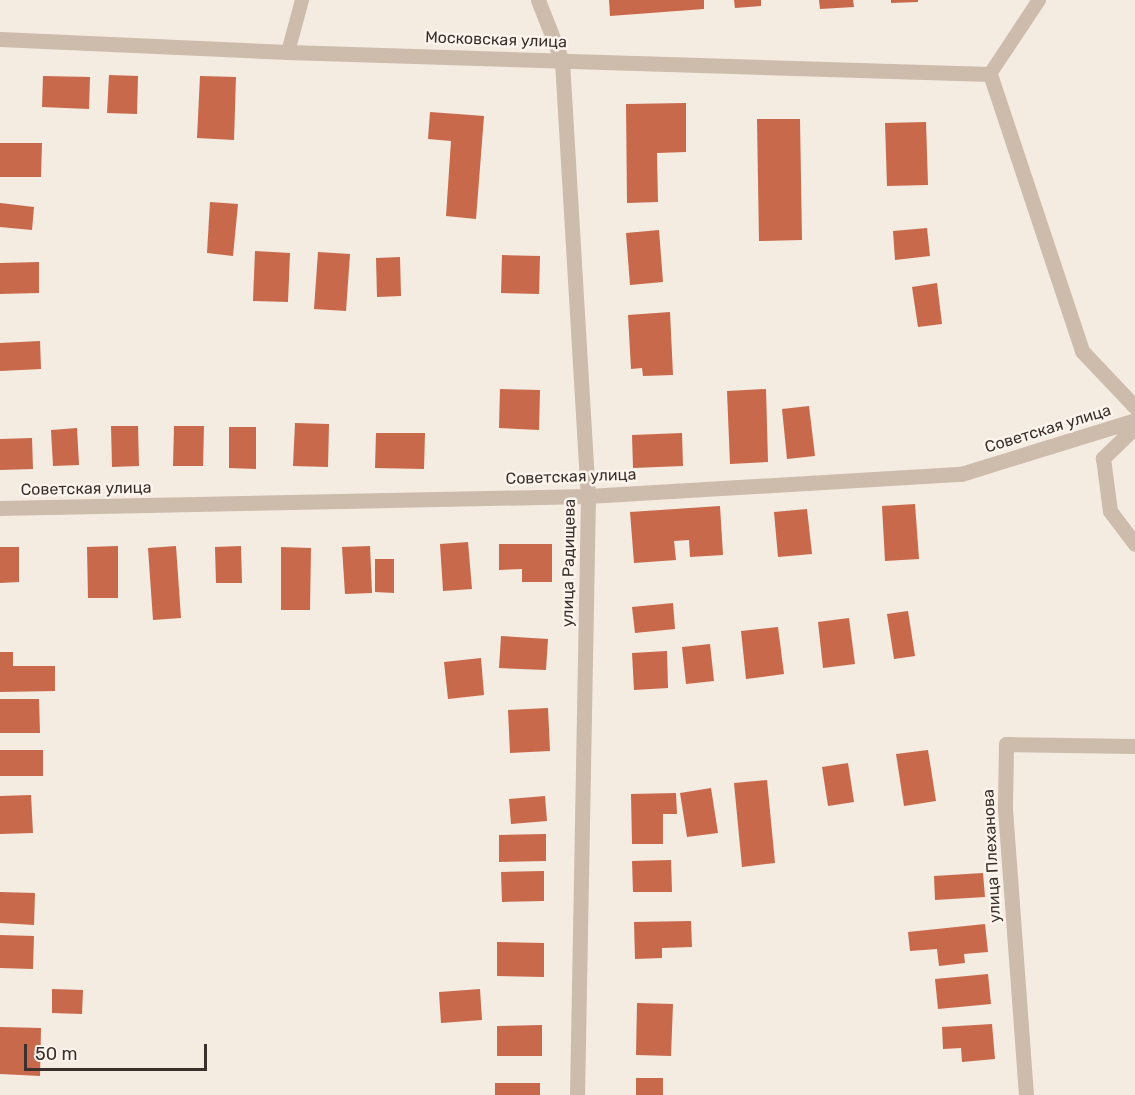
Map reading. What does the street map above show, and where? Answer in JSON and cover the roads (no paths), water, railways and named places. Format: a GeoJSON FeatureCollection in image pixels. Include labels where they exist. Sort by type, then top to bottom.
{"type":"FeatureCollection","features":[{"type":"Feature","properties":{"kind":"street","name":"улица Радищева"},"geometry":{"type":"LineString","coordinates":[[538,0],[562,61],[588,496],[578,1095]]}},
{"type":"Feature","properties":{"kind":"street","name":"Московская улица"},"geometry":{"type":"LineString","coordinates":[[0,39],[288,52],[990,74]]}},
{"type":"Feature","properties":{"kind":"street"},"geometry":{"type":"LineString","coordinates":[[990,74],[1082,351],[1135,407]]}},
{"type":"Feature","properties":{"kind":"street","name":"Советская улица"},"geometry":{"type":"LineString","coordinates":[[0,508],[588,496],[961,474],[1135,420]]}},
{"type":"Feature","properties":{"kind":"street"},"geometry":{"type":"LineString","coordinates":[[1135,427],[1103,458],[1110,511],[1135,544]]}},
{"type":"Feature","properties":{"kind":"street","name":"улица Плеханова"},"geometry":{"type":"LineString","coordinates":[[1026,1095],[1005,808],[1006,744],[1135,746]]}},
{"type":"Feature","properties":{"kind":"lane"},"geometry":{"type":"LineString","coordinates":[[288,52],[302,0]]}},
{"type":"Feature","properties":{"kind":"lane"},"geometry":{"type":"LineString","coordinates":[[990,74],[1039,0]]}}]}
